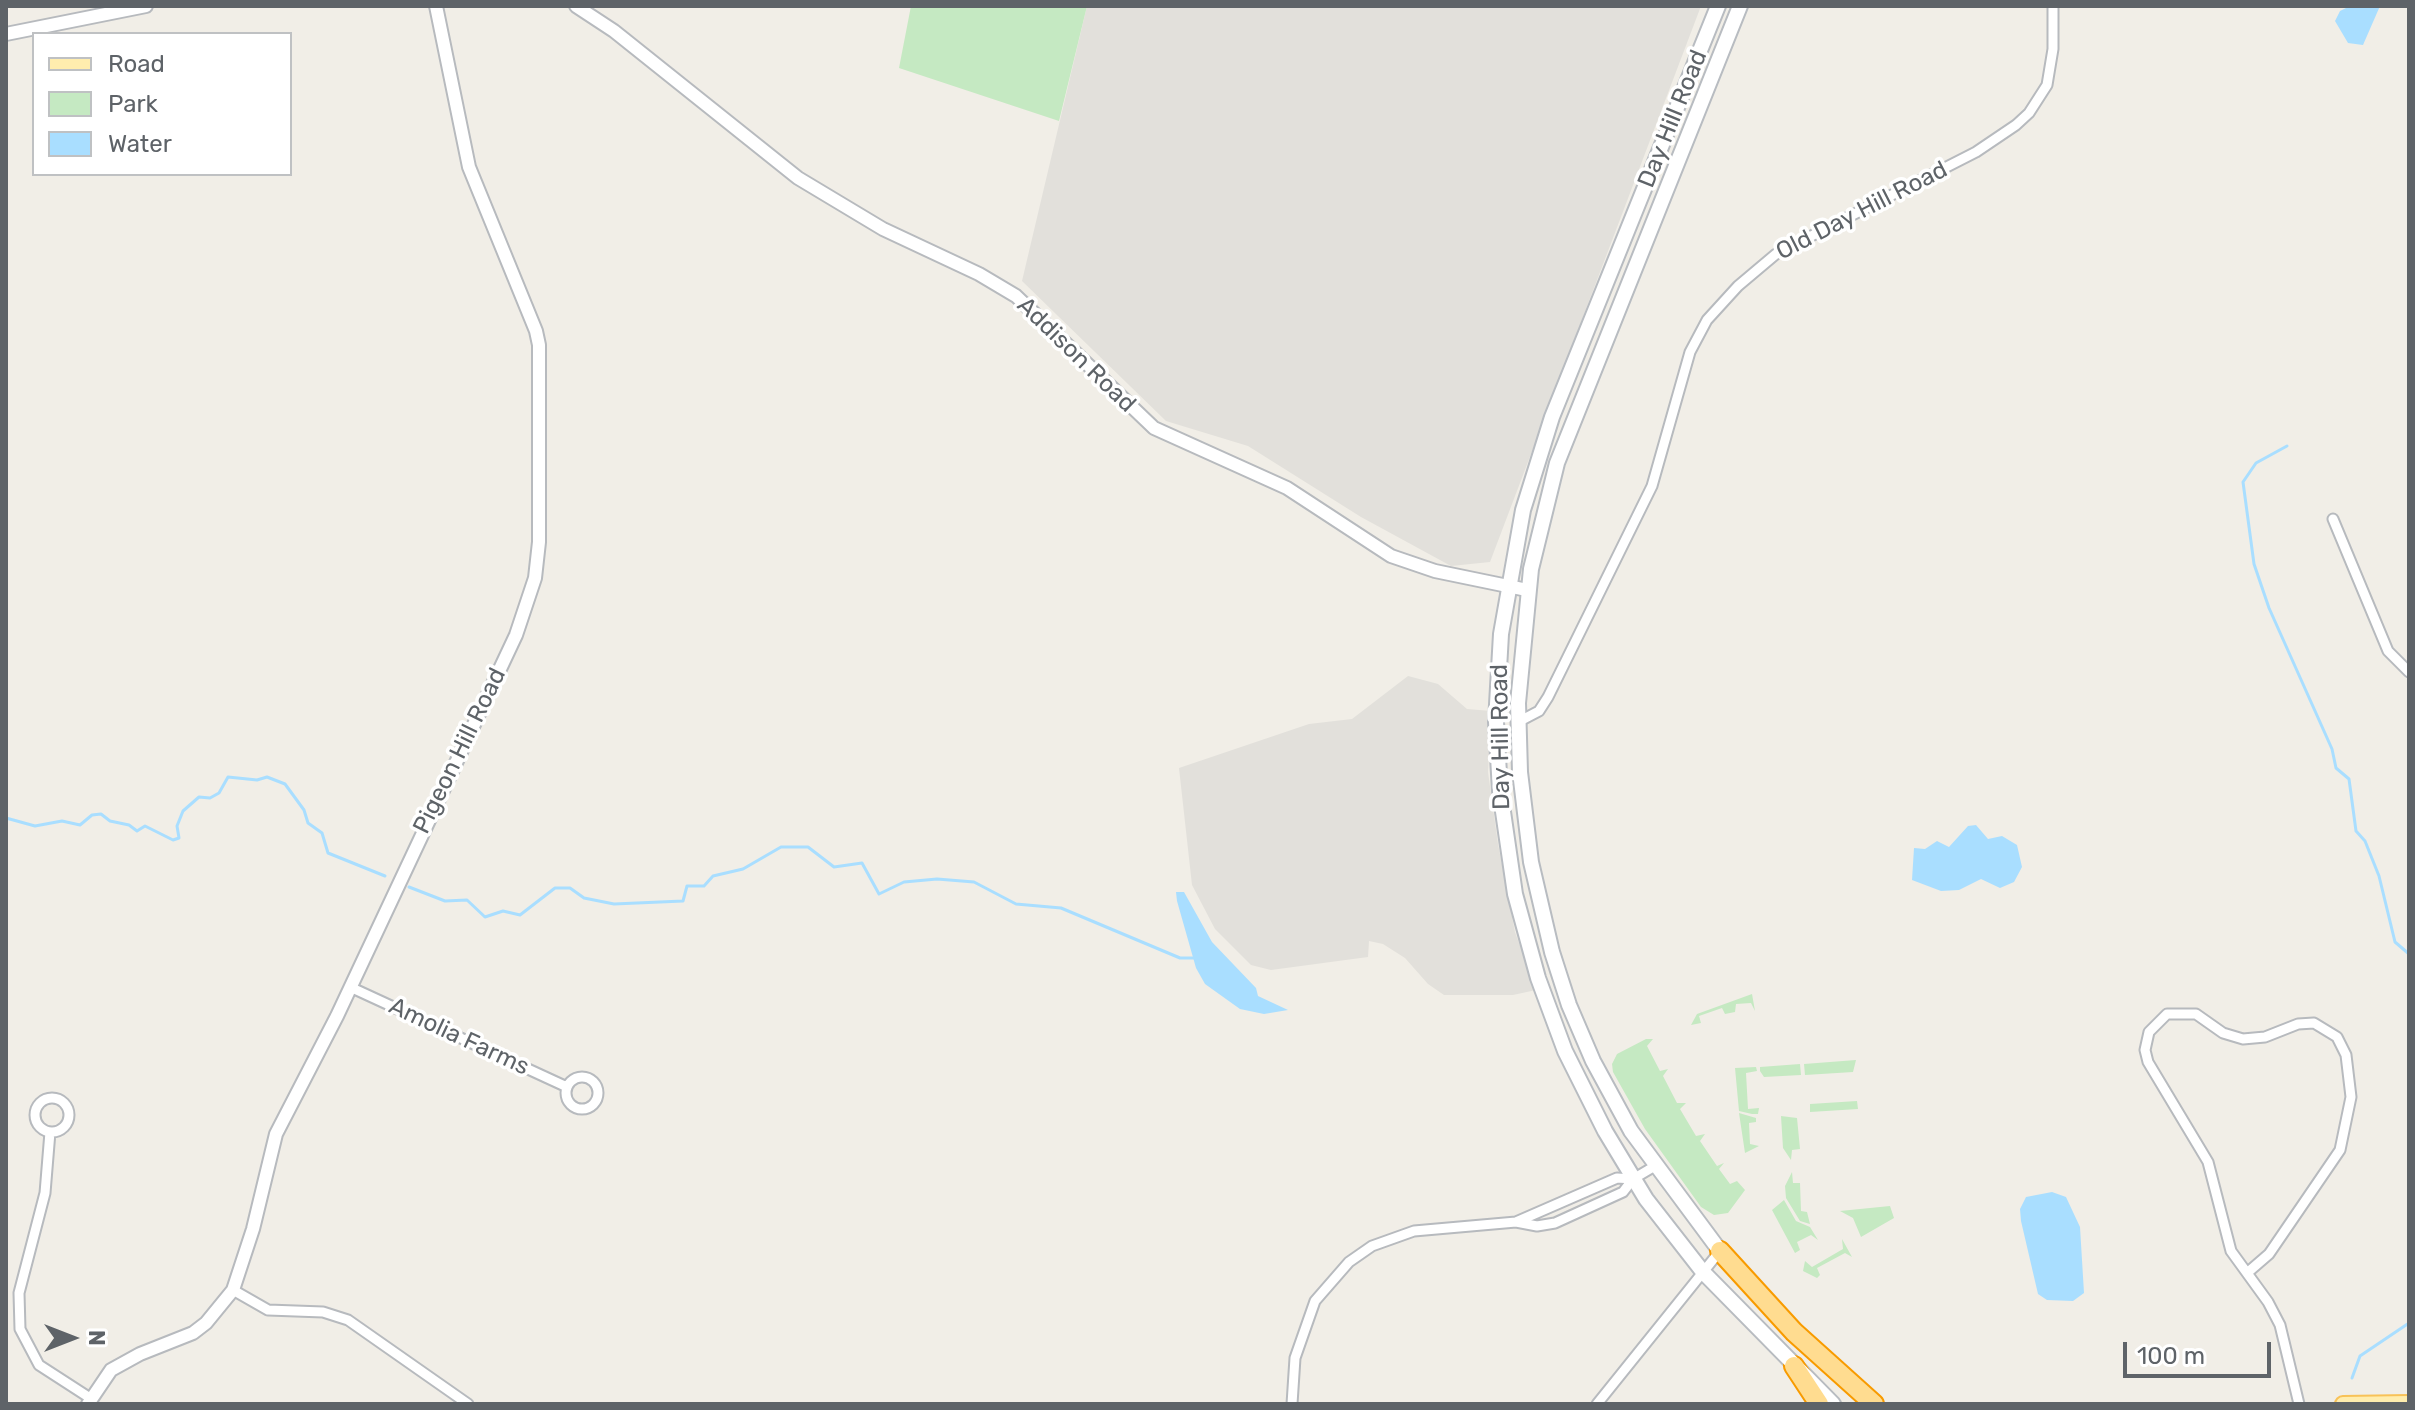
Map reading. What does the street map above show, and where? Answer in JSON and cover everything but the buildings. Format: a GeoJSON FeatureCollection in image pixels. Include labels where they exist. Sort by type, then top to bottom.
{"type":"FeatureCollection","features":[{"type":"Feature","properties":{"kind":"highway"},"geometry":{"type":"LineString","coordinates":[[1720,1251],[1794,1332],[1874,1404]]}},
{"type":"Feature","properties":{"kind":"highway"},"geometry":{"type":"LineString","coordinates":[[1794,1366],[1819,1404]]}},
{"type":"Feature","properties":{"kind":"main road","name":"Day Hill Road"},"geometry":{"type":"LineString","coordinates":[[1720,1251],[1655,1166],[1624,1118],[1589,1053],[1552,952],[1528,843],[1518,722],[1527,590],[1557,463],[1740,6]]}},
{"type":"Feature","properties":{"kind":"main road","name":"Day Hill Road"},"geometry":{"type":"LineString","coordinates":[[1716,12],[1552,417],[1523,510],[1507,587],[1496,705],[1498,770],[1506,846],[1532,961],[1565,1051],[1633,1179],[1703,1272],[1833,1404]]}},
{"type":"Feature","properties":{"kind":"main road"},"geometry":{"type":"LineString","coordinates":[[1716,12],[1732,24]]}},
{"type":"Feature","properties":{"kind":"main road"},"geometry":{"type":"LineString","coordinates":[[1646,184],[1665,194]]}},
{"type":"Feature","properties":{"kind":"main road"},"geometry":{"type":"LineString","coordinates":[[1506,846],[1528,843]]}},
{"type":"Feature","properties":{"kind":"main road"},"geometry":{"type":"LineString","coordinates":[[1532,961],[1552,952]]}},
{"type":"Feature","properties":{"kind":"main road"},"geometry":{"type":"LineString","coordinates":[[2343,1404],[2409,1403]]}},
{"type":"Feature","properties":{"kind":"street"},"geometry":{"type":"LineString","coordinates":[[6,34],[146,6]]}},
{"type":"Feature","properties":{"kind":"street","name":"Pigeon Hill Road"},"geometry":{"type":"LineString","coordinates":[[89,1401],[111,1370],[140,1354],[186,1336],[206,1323],[233,1290],[253,1229],[276,1134],[350,987],[528,607],[538,563],[540,359],[536,331],[469,167],[436,6]]}},
{"type":"Feature","properties":{"kind":"street","name":"Addison Road"},"geometry":{"type":"LineString","coordinates":[[576,6],[614,31],[798,178],[883,229],[979,274],[1016,296],[1154,428],[1287,488],[1391,556],[1435,571],[1527,590]]}},
{"type":"Feature","properties":{"kind":"street","name":"Old Day Hill Road"},"geometry":{"type":"LineString","coordinates":[[1518,722],[1539,711],[1548,697],[1639,514],[1658,468],[1690,352],[1707,320],[1738,286],[1776,254],[1976,152],[2016,125],[2029,113],[2047,85],[2053,49],[2053,6]]}},
{"type":"Feature","properties":{"kind":"street"},"geometry":{"type":"LineString","coordinates":[[2333,519],[2388,651],[2409,672]]}},
{"type":"Feature","properties":{"kind":"street","name":"Amolia Farms"},"geometry":{"type":"LineString","coordinates":[[350,987],[567,1087]]}},
{"type":"Feature","properties":{"kind":"street"},"geometry":{"type":"LineString","coordinates":[[2247,1273],[2279,1241],[2340,1150],[2349,1124],[2351,1097],[2346,1055],[2337,1037],[2314,1023],[2298,1024],[2265,1037],[2243,1039],[2223,1033],[2196,1014],[2167,1014],[2154,1025],[2147,1039],[2148,1062],[2208,1162],[2224,1234],[2247,1273],[2280,1325],[2299,1404]]}},
{"type":"Feature","properties":{"kind":"street"},"geometry":{"type":"LineString","coordinates":[[50,1132],[45,1193],[19,1293],[19,1320],[30,1353],[39,1365],[89,1401]]}},
{"type":"Feature","properties":{"kind":"street"},"geometry":{"type":"LineString","coordinates":[[1292,1404],[1295,1358],[1315,1301],[1349,1262],[1372,1246],[1414,1231],[1516,1222],[1541,1226],[1562,1221],[1623,1192],[1633,1179],[1655,1166]]}},
{"type":"Feature","properties":{"kind":"street"},"geometry":{"type":"LineString","coordinates":[[1516,1222],[1617,1178],[1633,1179]]}},
{"type":"Feature","properties":{"kind":"street"},"geometry":{"type":"LineString","coordinates":[[1597,1404],[1720,1251]]}},
{"type":"Feature","properties":{"kind":"street"},"geometry":{"type":"LineString","coordinates":[[233,1290],[268,1310],[323,1312],[348,1320],[468,1404]]}},
{"type":"Feature","properties":{"kind":"shaded area"},"geometry":{"type":"Polygon","coordinates":[[[1087,6],[1701,6],[1490,562],[1451,566],[1361,517],[1248,446],[1166,421],[1022,281],[1087,6]]]}},
{"type":"Feature","properties":{"kind":"shaded area"},"geometry":{"type":"Polygon","coordinates":[[[1408,676],[1438,684],[1467,709],[1491,711],[1488,772],[1498,844],[1515,932],[1536,990],[1513,995],[1444,995],[1428,984],[1405,958],[1383,944],[1369,941],[1368,957],[1271,970],[1251,965],[1215,929],[1192,885],[1179,768],[1309,724],[1352,719],[1408,676]]]}},
{"type":"Feature","properties":{"kind":"green space"},"geometry":{"type":"Polygon","coordinates":[[[911,6],[1087,6],[1059,121],[899,68],[911,6]]]}},
{"type":"Feature","properties":{"kind":"green space"},"geometry":{"type":"Polygon","coordinates":[[[1752,994],[1755,1011],[1751,1003],[1736,1004],[1735,1012],[1725,1014],[1722,1008],[1699,1016],[1701,1023],[1691,1025],[1697,1014],[1752,994]]]}},
{"type":"Feature","properties":{"kind":"green space"},"geometry":{"type":"Polygon","coordinates":[[[1646,1039],[1653,1039],[1647,1046],[1660,1071],[1668,1069],[1663,1076],[1677,1103],[1686,1103],[1680,1109],[1696,1136],[1705,1134],[1700,1141],[1717,1166],[1724,1163],[1719,1169],[1730,1184],[1737,1181],[1745,1190],[1728,1213],[1714,1215],[1701,1207],[1645,1129],[1613,1072],[1612,1064],[1617,1054],[1646,1039]]]}},
{"type":"Feature","properties":{"kind":"green space"},"geometry":{"type":"Polygon","coordinates":[[[1856,1060],[1853,1072],[1805,1075],[1804,1064],[1856,1060]]]}},
{"type":"Feature","properties":{"kind":"green space"},"geometry":{"type":"Polygon","coordinates":[[[1800,1064],[1801,1075],[1764,1077],[1760,1071],[1760,1067],[1800,1064]]]}},
{"type":"Feature","properties":{"kind":"green space"},"geometry":{"type":"Polygon","coordinates":[[[1756,1067],[1757,1071],[1746,1073],[1748,1109],[1759,1108],[1758,1114],[1739,1111],[1735,1068],[1756,1067]]]}},
{"type":"Feature","properties":{"kind":"green space"},"geometry":{"type":"Polygon","coordinates":[[[1857,1101],[1858,1109],[1810,1112],[1810,1104],[1857,1101]]]}},
{"type":"Feature","properties":{"kind":"green space"},"geometry":{"type":"Polygon","coordinates":[[[1739,1113],[1756,1118],[1756,1122],[1749,1123],[1750,1144],[1759,1146],[1745,1153],[1739,1113]]]}},
{"type":"Feature","properties":{"kind":"green space"},"geometry":{"type":"Polygon","coordinates":[[[1781,1116],[1797,1118],[1800,1149],[1792,1150],[1791,1160],[1783,1148],[1781,1116]]]}},
{"type":"Feature","properties":{"kind":"green space"},"geometry":{"type":"Polygon","coordinates":[[[1792,1172],[1793,1183],[1800,1183],[1801,1211],[1807,1212],[1810,1224],[1800,1221],[1786,1198],[1785,1186],[1792,1172]]]}},
{"type":"Feature","properties":{"kind":"green space"},"geometry":{"type":"Polygon","coordinates":[[[1784,1200],[1796,1221],[1810,1227],[1818,1240],[1811,1235],[1797,1242],[1800,1250],[1795,1253],[1772,1210],[1784,1200]]]}},
{"type":"Feature","properties":{"kind":"green space"},"geometry":{"type":"Polygon","coordinates":[[[1890,1206],[1894,1218],[1861,1237],[1853,1218],[1840,1211],[1890,1206]]]}},
{"type":"Feature","properties":{"kind":"green space"},"geometry":{"type":"Polygon","coordinates":[[[1842,1239],[1852,1257],[1845,1253],[1817,1268],[1820,1275],[1817,1278],[1803,1271],[1805,1261],[1812,1267],[1843,1249],[1842,1239]]]}},
{"type":"Feature","properties":{"kind":"water"},"geometry":{"type":"Polygon","coordinates":[[[2350,6],[2380,6],[2363,45],[2348,43],[2335,21],[2340,11],[2350,6]]]}},
{"type":"Feature","properties":{"kind":"water"},"geometry":{"type":"Polygon","coordinates":[[[1976,825],[1988,839],[2002,836],[2017,845],[2022,867],[2014,882],[2000,888],[1981,879],[1959,890],[1941,891],[1912,880],[1914,848],[1925,849],[1937,841],[1949,847],[1968,826],[1976,825]]]}},
{"type":"Feature","properties":{"kind":"water"},"geometry":{"type":"Polygon","coordinates":[[[1176,892],[1184,892],[1212,942],[1256,988],[1258,996],[1288,1010],[1264,1014],[1240,1009],[1205,984],[1196,968],[1177,901],[1176,892]]]}},
{"type":"Feature","properties":{"kind":"water"},"geometry":{"type":"Polygon","coordinates":[[[2052,1192],[2066,1197],[2080,1227],[2084,1293],[2073,1301],[2047,1300],[2038,1294],[2021,1221],[2020,1209],[2026,1197],[2052,1192]]]}},
{"type":"Feature","properties":{"kind":"waterway"},"geometry":{"type":"LineString","coordinates":[[2287,446],[2256,463],[2243,482],[2254,564],[2269,608],[2332,749],[2336,768],[2349,779],[2356,831],[2365,841],[2379,876],[2395,942],[2409,954]]}},
{"type":"Feature","properties":{"kind":"waterway"},"geometry":{"type":"LineString","coordinates":[[6,818],[35,826],[62,821],[80,825],[92,815],[101,814],[110,821],[129,825],[137,831],[145,826],[173,840],[179,838],[177,826],[183,811],[199,797],[210,798],[219,793],[228,777],[257,780],[267,777],[285,784],[304,810],[308,823],[322,833],[328,853],[385,876]]}},
{"type":"Feature","properties":{"kind":"waterway"},"geometry":{"type":"LineString","coordinates":[[409,887],[445,901],[467,900],[485,917],[503,911],[520,915],[555,888],[570,888],[584,898],[614,904],[683,901],[687,886],[704,886],[713,876],[743,869],[781,847],[808,847],[834,867],[862,863],[879,894],[904,882],[937,879],[974,882],[1016,904],[1061,908],[1180,958],[1198,958]]}},
{"type":"Feature","properties":{"kind":"waterway"},"geometry":{"type":"LineString","coordinates":[[2352,1378],[2360,1356],[2409,1323]]}}]}
